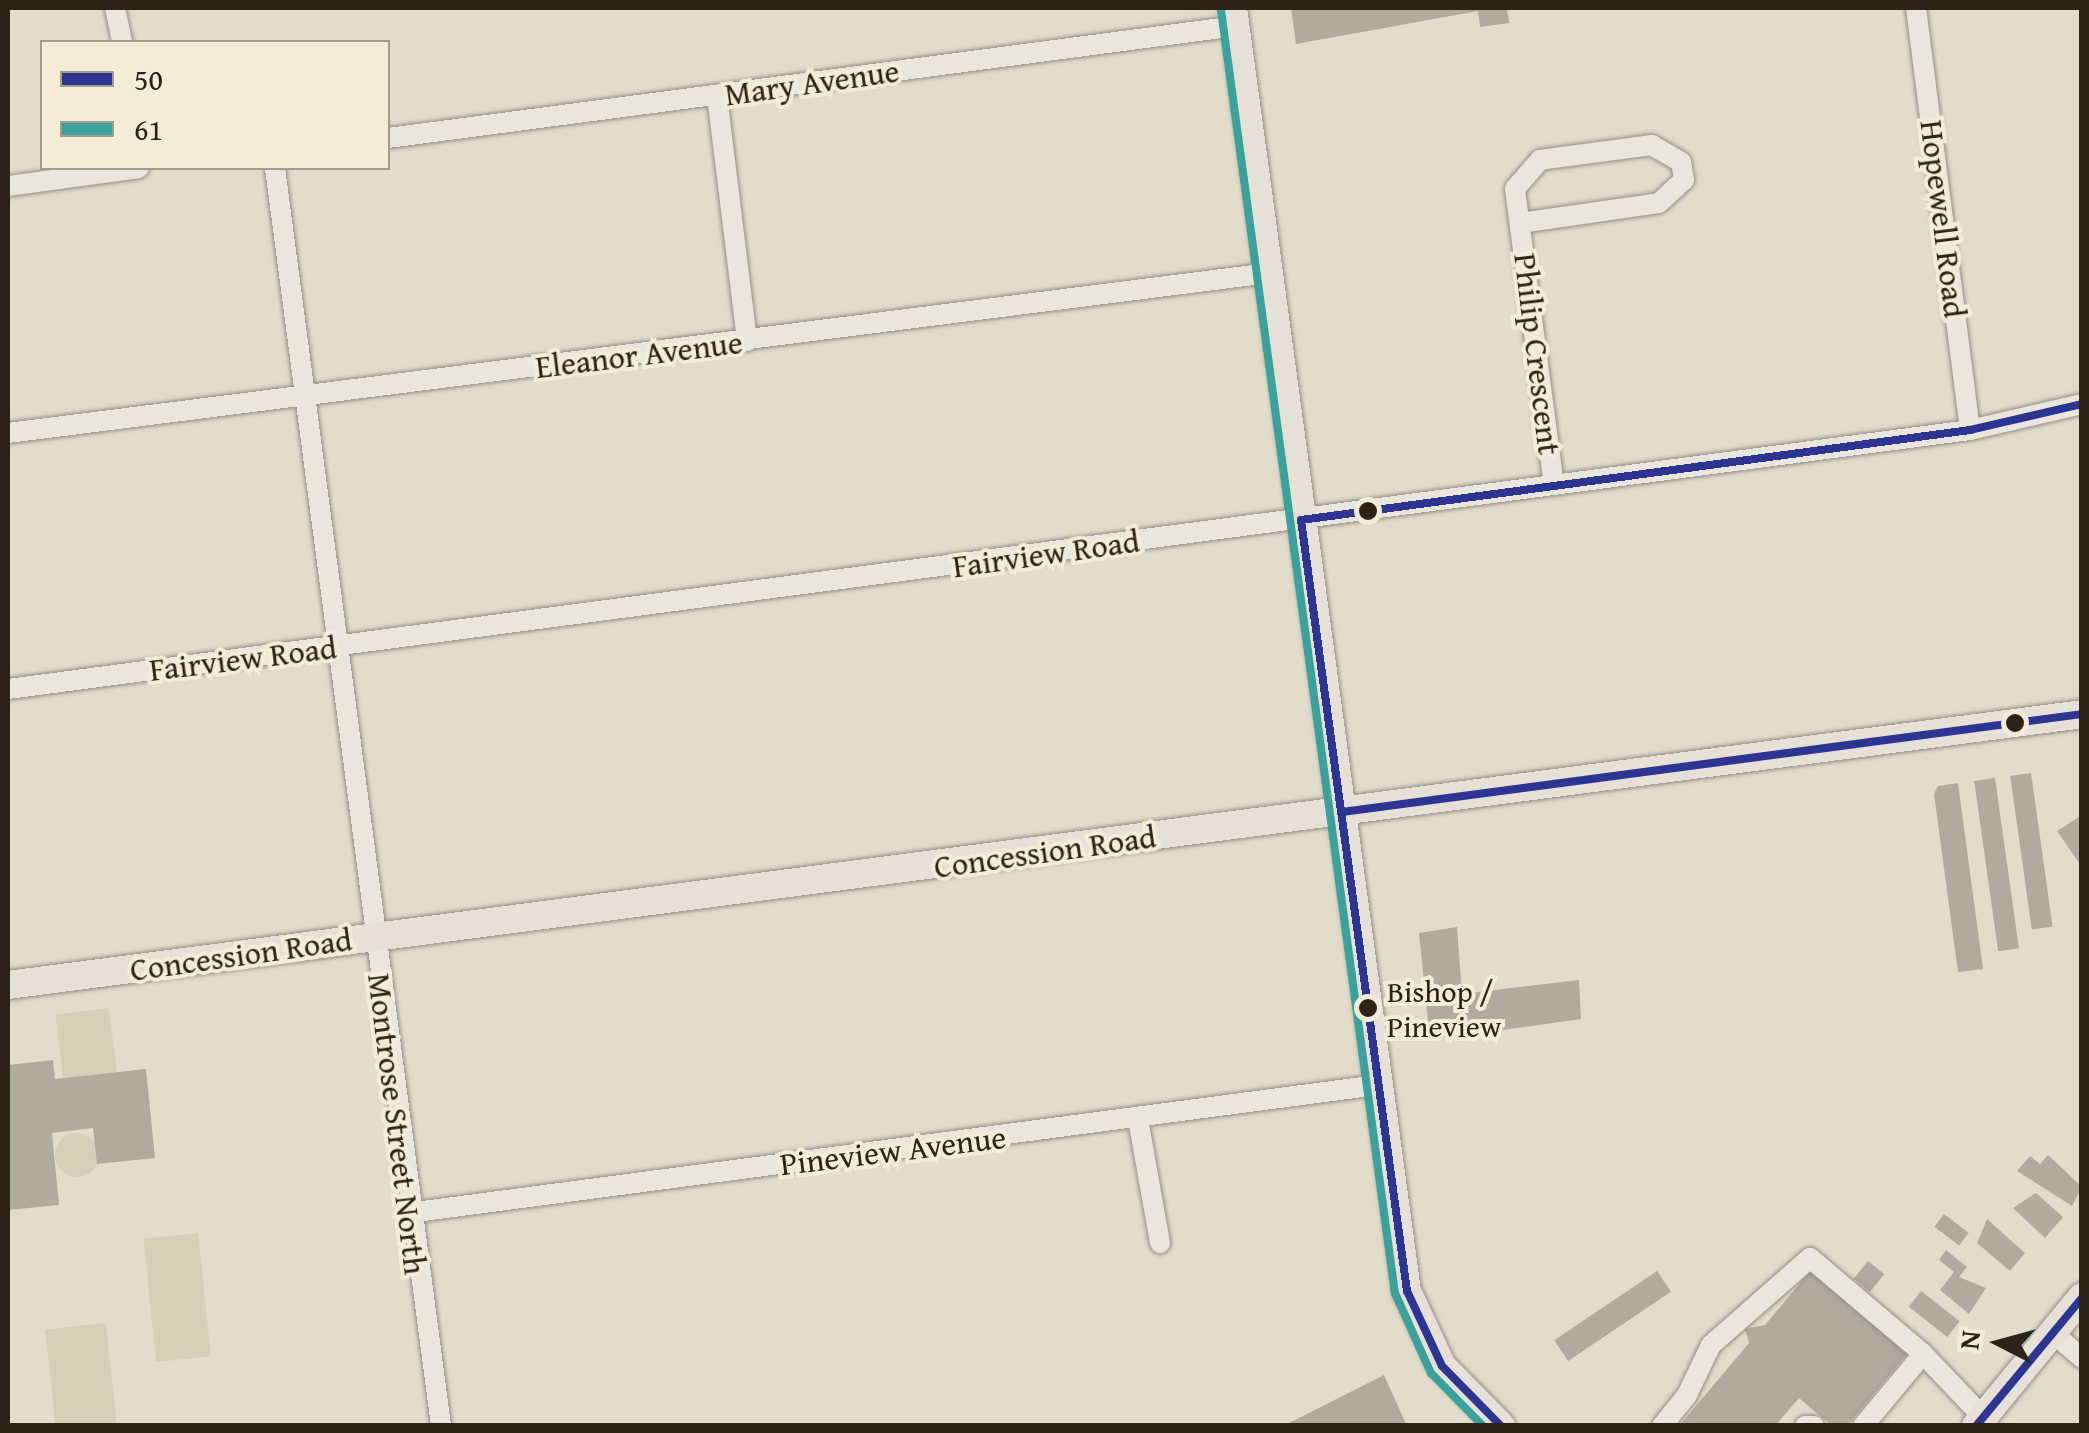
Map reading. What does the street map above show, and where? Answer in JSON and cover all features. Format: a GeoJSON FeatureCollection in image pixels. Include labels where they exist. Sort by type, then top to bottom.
{"type":"FeatureCollection","features":[{"type":"Feature","properties":{"kind":"main road"},"geometry":{"type":"LineString","coordinates":[[1235,17],[1378,1085],[1414,1313],[1442,1366],[1501,1426]]}},
{"type":"Feature","properties":{"kind":"main road","name":"Concession Road"},"geometry":{"type":"LineString","coordinates":[[8,986],[2082,714]]}},
{"type":"Feature","properties":{"kind":"main road"},"geometry":{"type":"LineString","coordinates":[[1979,1421],[2082,1297]]}},
{"type":"Feature","properties":{"kind":"street"},"geometry":{"type":"LineString","coordinates":[[115,8],[122,40]]}},
{"type":"Feature","properties":{"kind":"street","name":"Hopewell Road"},"geometry":{"type":"LineString","coordinates":[[1916,8],[1970,430]]}},
{"type":"Feature","properties":{"kind":"street","name":"Mary Avenue"},"geometry":{"type":"LineString","coordinates":[[390,138],[717,96],[1235,17]]}},
{"type":"Feature","properties":{"kind":"street"},"geometry":{"type":"LineString","coordinates":[[717,96],[746,341]]}},
{"type":"Feature","properties":{"kind":"street","name":"Philip Crescent"},"geometry":{"type":"LineString","coordinates":[[1520,223],[1659,203],[1684,180],[1681,162],[1652,145],[1540,160],[1515,189],[1554,484]]}},
{"type":"Feature","properties":{"kind":"street"},"geometry":{"type":"LineString","coordinates":[[8,186],[123,170]]}},
{"type":"Feature","properties":{"kind":"street","name":"Montrose Street North"},"geometry":{"type":"LineString","coordinates":[[274,170],[408,1213],[441,1426]]}},
{"type":"Feature","properties":{"kind":"street","name":"Eleanor Avenue"},"geometry":{"type":"LineString","coordinates":[[8,434],[1269,273]]}},
{"type":"Feature","properties":{"kind":"street","name":"Fairview Road"},"geometry":{"type":"LineString","coordinates":[[8,689],[1970,430],[2082,404]]}},
{"type":"Feature","properties":{"kind":"street","name":"Pineview Avenue"},"geometry":{"type":"LineString","coordinates":[[408,1213],[1138,1120],[1378,1085]]}},
{"type":"Feature","properties":{"kind":"street"},"geometry":{"type":"LineString","coordinates":[[1138,1120],[1160,1243]]}},
{"type":"Feature","properties":{"kind":"street"},"geometry":{"type":"LineString","coordinates":[[1662,1426],[1687,1396],[1711,1345],[1810,1258],[1940,1369],[1944,1384],[1979,1421]]}},
{"type":"Feature","properties":{"kind":"street"},"geometry":{"type":"LineString","coordinates":[[2052,1332],[2082,1358]]}},
{"type":"Feature","properties":{"kind":"street"},"geometry":{"type":"LineString","coordinates":[[1711,1345],[1746,1333]]}},
{"type":"Feature","properties":{"kind":"street"},"geometry":{"type":"LineString","coordinates":[[1863,1426],[1923,1354]]}},
{"type":"Feature","properties":{"kind":"street"},"geometry":{"type":"LineString","coordinates":[[1805,1426],[1814,1426]]}},
{"type":"Feature","properties":{"kind":"shaded area"},"geometry":{"type":"Polygon","coordinates":[[[109,1008],[117,1073],[63,1079],[55,1015],[109,1008]]]}},
{"type":"Feature","properties":{"kind":"shaded area"},"geometry":{"type":"Polygon","coordinates":[[[77,1133],[92,1140],[99,1155],[92,1170],[77,1177],[62,1170],[55,1155],[62,1140],[77,1133]]]}},
{"type":"Feature","properties":{"kind":"shaded area"},"geometry":{"type":"Polygon","coordinates":[[[198,1233],[211,1356],[156,1362],[143,1239],[198,1233]]]}},
{"type":"Feature","properties":{"kind":"shaded area"},"geometry":{"type":"Polygon","coordinates":[[[106,1323],[116,1422],[55,1426],[45,1329],[106,1323]]]}},
{"type":"Feature","properties":{"kind":"building"},"geometry":{"type":"Polygon","coordinates":[[[1291,8],[1507,8],[1509,23],[1480,27],[1478,11],[1296,44],[1291,8]]]}},
{"type":"Feature","properties":{"kind":"building"},"geometry":{"type":"Polygon","coordinates":[[[2031,773],[2053,926],[2032,929],[2010,776],[2031,773]]]}},
{"type":"Feature","properties":{"kind":"building"},"geometry":{"type":"Polygon","coordinates":[[[1995,778],[2019,948],[1998,951],[1974,781],[1995,778]]]}},
{"type":"Feature","properties":{"kind":"building"},"geometry":{"type":"Polygon","coordinates":[[[1958,783],[1983,969],[1958,972],[1934,794],[1938,786],[1958,783]]]}},
{"type":"Feature","properties":{"kind":"building"},"geometry":{"type":"Polygon","coordinates":[[[2082,815],[2082,867],[2057,831],[2082,815]]]}},
{"type":"Feature","properties":{"kind":"building"},"geometry":{"type":"Polygon","coordinates":[[[1457,927],[1462,994],[1579,980],[1581,1019],[1430,1040],[1419,933],[1457,927]]]}},
{"type":"Feature","properties":{"kind":"building"},"geometry":{"type":"Polygon","coordinates":[[[53,1060],[55,1079],[146,1069],[155,1158],[97,1164],[93,1128],[52,1133],[59,1205],[8,1210],[8,1065],[53,1060]]]}},
{"type":"Feature","properties":{"kind":"building"},"geometry":{"type":"Polygon","coordinates":[[[2048,1155],[2082,1187],[2072,1206],[2017,1171],[2030,1156],[2040,1164],[2048,1155]]]}},
{"type":"Feature","properties":{"kind":"building"},"geometry":{"type":"Polygon","coordinates":[[[2036,1193],[2063,1217],[2045,1238],[2013,1208],[2036,1193]]]}},
{"type":"Feature","properties":{"kind":"building"},"geometry":{"type":"Polygon","coordinates":[[[1944,1214],[1969,1233],[1959,1245],[1934,1227],[1944,1214]]]}},
{"type":"Feature","properties":{"kind":"building"},"geometry":{"type":"Polygon","coordinates":[[[1987,1219],[2025,1253],[2010,1271],[1977,1243],[1987,1219]]]}},
{"type":"Feature","properties":{"kind":"building"},"geometry":{"type":"Polygon","coordinates":[[[1946,1250],[1967,1267],[1959,1277],[1986,1288],[1969,1314],[1940,1290],[1954,1272],[1939,1260],[1946,1250]]]}},
{"type":"Feature","properties":{"kind":"building"},"geometry":{"type":"Polygon","coordinates":[[[1868,1261],[1884,1274],[1870,1292],[1854,1279],[1868,1261]]]}},
{"type":"Feature","properties":{"kind":"building"},"geometry":{"type":"Polygon","coordinates":[[[1811,1270],[1908,1353],[1847,1426],[1832,1426],[1799,1398],[1775,1426],[1679,1426],[1749,1343],[1745,1329],[1765,1325],[1811,1270]]]}},
{"type":"Feature","properties":{"kind":"building"},"geometry":{"type":"Polygon","coordinates":[[[1657,1271],[1671,1292],[1568,1361],[1554,1340],[1657,1271]]]}},
{"type":"Feature","properties":{"kind":"building"},"geometry":{"type":"Polygon","coordinates":[[[1921,1291],[1960,1321],[1947,1337],[1909,1307],[1921,1291]]]}},
{"type":"Feature","properties":{"kind":"building"},"geometry":{"type":"Polygon","coordinates":[[[1384,1375],[1407,1426],[1283,1426],[1384,1375]]]}},
{"type":"Feature","properties":{"kind":"transit line","name":"61"},"geometry":{"type":"LineString","coordinates":[[1221,10],[1395,1293],[1431,1373],[1483,1426]]}},
{"type":"Feature","properties":{"kind":"transit line","name":"50"},"geometry":{"type":"LineString","coordinates":[[1501,1426],[1442,1366],[1407,1291],[1301,520],[1970,430],[2082,404]]}},
{"type":"Feature","properties":{"kind":"transit line","name":"50"},"geometry":{"type":"LineString","coordinates":[[1342,812],[2082,714]]}},
{"type":"Feature","properties":{"kind":"transit line","name":"50"},"geometry":{"type":"LineString","coordinates":[[1976,1426],[2082,1298]]}},
{"type":"Feature","properties":{"kind":"place","name":"Bishop / Pineview"},"geometry":{"type":"Point","coordinates":[1368,1008]}}]}
